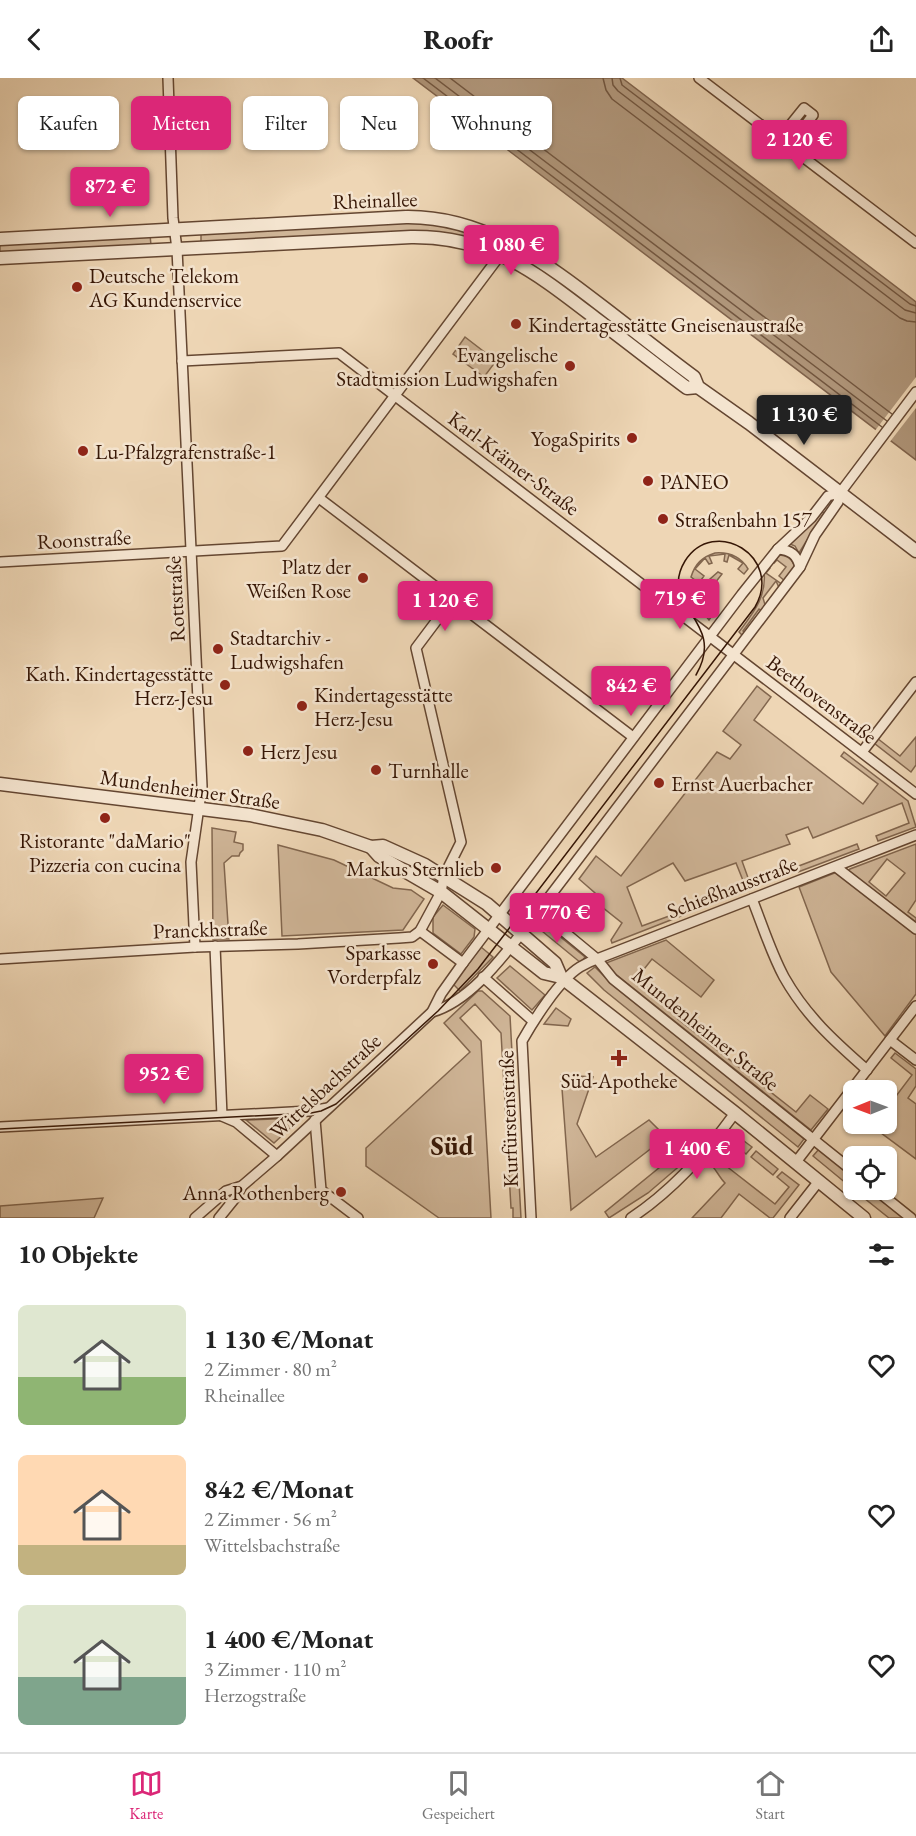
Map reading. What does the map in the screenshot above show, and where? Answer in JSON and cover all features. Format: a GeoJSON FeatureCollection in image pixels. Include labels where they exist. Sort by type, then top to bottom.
{"type":"FeatureCollection","features":[{"type":"Feature","properties":{"kind":"street","name":"Rottstraße"},"geometry":{"type":"LineString","coordinates":[[168,78],[202,786],[191,862],[195,947]]}},
{"type":"Feature","properties":{"kind":"street"},"geometry":{"type":"LineString","coordinates":[[699,78],[916,243]]}},
{"type":"Feature","properties":{"kind":"street"},"geometry":{"type":"LineString","coordinates":[[779,139],[804,108],[813,115],[789,146]]}},
{"type":"Feature","properties":{"kind":"street","name":"Rheinallee"},"geometry":{"type":"LineString","coordinates":[[0,239],[396,218],[442,219],[478,229],[519,248],[586,294],[694,377],[698,387],[916,551]]}},
{"type":"Feature","properties":{"kind":"street","name":"Rheinallee"},"geometry":{"type":"LineString","coordinates":[[0,258],[422,237],[462,242],[501,254],[535,272],[687,388],[698,387]]}},
{"type":"Feature","properties":{"kind":"street","name":"Roonstraße"},"geometry":{"type":"LineString","coordinates":[[0,562],[282,546],[501,254]]}},
{"type":"Feature","properties":{"kind":"street"},"geometry":{"type":"LineString","coordinates":[[579,305],[586,294]]}},
{"type":"Feature","properties":{"kind":"street","name":"Karl-Krämer-Straße"},"geometry":{"type":"LineString","coordinates":[[182,361],[339,353],[734,654]]}},
{"type":"Feature","properties":{"kind":"street"},"geometry":{"type":"LineString","coordinates":[[840,492],[916,392]]}},
{"type":"Feature","properties":{"kind":"street","name":"Wittelsbachstraße"},"geometry":{"type":"LineString","coordinates":[[219,1218],[242,1186],[432,1012],[453,1002],[483,977],[522,933],[800,567],[815,535],[838,502],[840,492],[828,496],[811,518],[778,549],[633,736],[462,963],[432,1012]]}},
{"type":"Feature","properties":{"kind":"street"},"geometry":{"type":"LineString","coordinates":[[319,498],[633,736]]}},
{"type":"Feature","properties":{"kind":"street"},"geometry":{"type":"LineString","coordinates":[[778,549],[793,554],[800,567]]}},
{"type":"Feature","properties":{"kind":"street"},"geometry":{"type":"LineString","coordinates":[[453,600],[416,648],[461,842],[446,872],[441,892],[420,931],[462,963]]}},
{"type":"Feature","properties":{"kind":"street","name":"Beethovenstraße"},"geometry":{"type":"LineString","coordinates":[[734,654],[916,794]]}},
{"type":"Feature","properties":{"kind":"street"},"geometry":{"type":"LineString","coordinates":[[862,752],[916,682]]}},
{"type":"Feature","properties":{"kind":"street","name":"Mundenheimer Straße"},"geometry":{"type":"LineString","coordinates":[[0,784],[279,820],[322,830],[371,847],[383,846],[446,872],[522,933],[555,963],[563,979]]}},
{"type":"Feature","properties":{"kind":"street","name":"Schießhausstraße"},"geometry":{"type":"LineString","coordinates":[[563,979],[597,959],[916,835]]}},
{"type":"Feature","properties":{"kind":"street","name":"Mundenheimer Straße"},"geometry":{"type":"LineString","coordinates":[[371,847],[379,856],[441,892],[544,974],[563,979],[735,1113],[864,1218]]}},
{"type":"Feature","properties":{"kind":"street"},"geometry":{"type":"LineString","coordinates":[[836,867],[916,929]]}},
{"type":"Feature","properties":{"kind":"street"},"geometry":{"type":"LineString","coordinates":[[752,899],[783,975],[799,1000],[828,1036],[867,1070]]}},
{"type":"Feature","properties":{"kind":"street","name":"Mundenheimer Straße"},"geometry":{"type":"LineString","coordinates":[[539,911],[597,959],[613,979],[843,1163]]}},
{"type":"Feature","properties":{"kind":"street","name":"Pranckhstraße"},"geometry":{"type":"LineString","coordinates":[[0,959],[399,938],[412,937],[420,931]]}},
{"type":"Feature","properties":{"kind":"street"},"geometry":{"type":"LineString","coordinates":[[215,946],[222,1116]]}},
{"type":"Feature","properties":{"kind":"street"},"geometry":{"type":"LineString","coordinates":[[483,977],[533,1021]]}},
{"type":"Feature","properties":{"kind":"street","name":"Kurfürstenstraße"},"geometry":{"type":"LineString","coordinates":[[531,1218],[522,1041],[533,1021],[563,979]]}},
{"type":"Feature","properties":{"kind":"street"},"geometry":{"type":"LineString","coordinates":[[796,1162],[916,1006]]}},
{"type":"Feature","properties":{"kind":"street"},"geometry":{"type":"LineString","coordinates":[[890,1040],[916,1060]]}},
{"type":"Feature","properties":{"kind":"street"},"geometry":{"type":"LineString","coordinates":[[0,1127],[310,1111],[330,1107]]}},
{"type":"Feature","properties":{"kind":"street"},"geometry":{"type":"LineString","coordinates":[[631,1218],[660,1196],[694,1163],[735,1113]]}},
{"type":"Feature","properties":{"kind":"street"},"geometry":{"type":"LineString","coordinates":[[222,1116],[236,1122],[277,1156]]}},
{"type":"Feature","properties":{"kind":"street"},"geometry":{"type":"LineString","coordinates":[[315,1120],[321,1190],[358,1218]]}},
{"type":"Feature","properties":{"kind":"street"},"geometry":{"type":"LineString","coordinates":[[790,1218],[819,1181]]}},
{"type":"Feature","properties":{"kind":"street","name":"Wittelsbachstraße"},"geometry":{"type":"LineString","coordinates":[[195,1218],[226,1191],[242,1186]]}},
{"type":"Feature","properties":{"kind":"street"},"geometry":{"type":"LineString","coordinates":[[888,1200],[911,1218]]}},
{"type":"Feature","properties":{"kind":"shaded area"},"geometry":{"type":"Polygon","coordinates":[[[395,221],[437,223],[500,243],[576,291],[573,295],[502,252],[464,237],[444,233],[422,231],[201,244],[201,234],[395,221]]]}},
{"type":"Feature","properties":{"kind":"shaded area"},"geometry":{"type":"Polygon","coordinates":[[[150,235],[151,245],[0,255],[0,244],[150,235]]]}},
{"type":"Feature","properties":{"kind":"shaded area"},"geometry":{"type":"Polygon","coordinates":[[[465,337],[496,361],[484,377],[453,354],[465,337]]]}},
{"type":"Feature","properties":{"kind":"shaded area"},"geometry":{"type":"Polygon","coordinates":[[[821,511],[824,513],[799,553],[795,546],[790,544],[821,511]]]}},
{"type":"Feature","properties":{"kind":"shaded area"},"geometry":{"type":"Polygon","coordinates":[[[715,553],[725,553],[734,556],[742,561],[748,569],[744,574],[738,569],[743,563],[729,555],[727,562],[724,561],[725,554],[709,556],[712,563],[709,564],[705,558],[695,569],[704,576],[699,583],[691,577],[695,568],[703,559],[706,557],[715,553]]]}},
{"type":"Feature","properties":{"kind":"shaded area"},"geometry":{"type":"Polygon","coordinates":[[[778,555],[789,558],[795,568],[786,582],[779,576],[786,567],[777,560],[772,562],[778,555]]]}},
{"type":"Feature","properties":{"kind":"shaded area"},"geometry":{"type":"Polygon","coordinates":[[[768,566],[770,568],[766,573],[783,585],[780,590],[776,581],[763,598],[766,608],[763,612],[759,609],[743,631],[746,634],[744,637],[739,632],[758,604],[763,589],[764,571],[768,566]]]}},
{"type":"Feature","properties":{"kind":"shaded area"},"geometry":{"type":"Polygon","coordinates":[[[718,572],[722,574],[704,597],[710,604],[718,607],[709,620],[694,601],[690,581],[696,586],[693,590],[702,597],[712,581],[710,579],[718,572]]]}},
{"type":"Feature","properties":{"kind":"shaded area"},"geometry":{"type":"Polygon","coordinates":[[[757,686],[771,697],[754,720],[863,804],[878,784],[841,756],[844,752],[908,801],[916,827],[878,841],[876,836],[909,823],[902,803],[813,838],[808,827],[786,835],[790,844],[742,861],[751,886],[746,888],[736,863],[685,881],[673,863],[627,887],[642,926],[680,912],[681,916],[612,943],[611,940],[622,923],[592,899],[595,893],[579,879],[596,856],[621,876],[717,752],[730,759],[741,745],[723,731],[757,686]]]}},
{"type":"Feature","properties":{"kind":"shaded area"},"geometry":{"type":"Polygon","coordinates":[[[916,737],[916,765],[911,772],[874,743],[877,738],[900,756],[916,737]]]}},
{"type":"Feature","properties":{"kind":"shaded area"},"geometry":{"type":"Polygon","coordinates":[[[212,828],[236,832],[234,842],[243,844],[243,850],[239,856],[232,856],[224,863],[229,939],[213,939],[212,828]]]}},
{"type":"Feature","properties":{"kind":"shaded area"},"geometry":{"type":"Polygon","coordinates":[[[857,844],[859,849],[798,872],[796,867],[857,844]]]}},
{"type":"Feature","properties":{"kind":"shaded area"},"geometry":{"type":"Polygon","coordinates":[[[916,844],[916,900],[908,912],[916,918],[916,922],[848,871],[916,844]],[[887,859],[869,882],[886,896],[905,873],[887,859]]]}},
{"type":"Feature","properties":{"kind":"shaded area"},"geometry":{"type":"Polygon","coordinates":[[[278,845],[334,860],[393,888],[411,890],[424,899],[403,930],[282,936],[278,845]]]}},
{"type":"Feature","properties":{"kind":"shaded area"},"geometry":{"type":"Polygon","coordinates":[[[837,872],[916,934],[916,994],[885,1036],[831,972],[799,887],[837,872]]]}},
{"type":"Feature","properties":{"kind":"shaded area"},"geometry":{"type":"Polygon","coordinates":[[[443,905],[475,929],[474,937],[461,954],[433,933],[433,917],[443,905]]]}},
{"type":"Feature","properties":{"kind":"shaded area"},"geometry":{"type":"Polygon","coordinates":[[[542,922],[585,957],[581,963],[537,927],[542,922]]]}},
{"type":"Feature","properties":{"kind":"shaded area"},"geometry":{"type":"Polygon","coordinates":[[[666,940],[714,980],[701,997],[652,959],[637,978],[681,1014],[678,1019],[796,1112],[810,1095],[828,1109],[811,1130],[613,972],[606,963],[666,940]]]}},
{"type":"Feature","properties":{"kind":"shaded area"},"geometry":{"type":"Polygon","coordinates":[[[481,947],[493,957],[460,991],[453,984],[481,947]]]}},
{"type":"Feature","properties":{"kind":"shaded area"},"geometry":{"type":"Polygon","coordinates":[[[510,966],[545,995],[532,1010],[497,978],[510,966]]]}},
{"type":"Feature","properties":{"kind":"shaded area"},"geometry":{"type":"Polygon","coordinates":[[[595,967],[614,986],[804,1139],[798,1147],[604,990],[587,973],[595,967]]]}},
{"type":"Feature","properties":{"kind":"shaded area"},"geometry":{"type":"Polygon","coordinates":[[[478,991],[482,991],[510,1016],[521,1218],[513,1218],[513,1208],[511,1208],[501,1033],[475,1004],[460,1018],[481,1041],[491,1218],[439,1218],[366,1166],[366,1148],[470,1052],[444,1023],[478,991]]]}},
{"type":"Feature","properties":{"kind":"shaded area"},"geometry":{"type":"Polygon","coordinates":[[[556,1008],[571,1019],[568,1026],[544,1024],[556,1008]]]}},
{"type":"Feature","properties":{"kind":"shaded area"},"geometry":{"type":"Polygon","coordinates":[[[895,1053],[916,1069],[916,1086],[908,1098],[916,1104],[916,1159],[882,1134],[897,1134],[897,1095],[912,1075],[891,1058],[895,1053]]]}},
{"type":"Feature","properties":{"kind":"shaded area"},"geometry":{"type":"Polygon","coordinates":[[[561,1075],[593,1077],[577,1124],[596,1157],[649,1120],[666,1137],[571,1210],[561,1075]]]}},
{"type":"Feature","properties":{"kind":"shaded area"},"geometry":{"type":"Polygon","coordinates":[[[301,1118],[274,1143],[246,1120],[301,1118]]]}},
{"type":"Feature","properties":{"kind":"shaded area"},"geometry":{"type":"Polygon","coordinates":[[[732,1132],[752,1147],[746,1154],[735,1145],[721,1162],[775,1204],[789,1187],[777,1177],[782,1172],[799,1185],[773,1218],[739,1194],[721,1218],[692,1218],[725,1183],[708,1162],[732,1132]]]}},
{"type":"Feature","properties":{"kind":"shaded area"},"geometry":{"type":"Polygon","coordinates":[[[819,1149],[843,1169],[843,1181],[813,1156],[819,1149]]]}},
{"type":"Feature","properties":{"kind":"shaded area"},"geometry":{"type":"Polygon","coordinates":[[[756,1151],[778,1169],[773,1175],[751,1157],[756,1151]]]}},
{"type":"Feature","properties":{"kind":"shaded area"},"geometry":{"type":"Polygon","coordinates":[[[676,1154],[683,1163],[648,1193],[609,1218],[605,1212],[676,1154]]]}},
{"type":"Feature","properties":{"kind":"shaded area"},"geometry":{"type":"Polygon","coordinates":[[[103,1198],[94,1218],[0,1218],[0,1206],[103,1198]]]}},
{"type":"Feature","properties":{"kind":"shaded area"},"geometry":{"type":"Polygon","coordinates":[[[866,1200],[882,1200],[904,1218],[889,1218],[866,1200]]]}},
{"type":"Feature","properties":{"kind":"water"},"geometry":{"type":"Polygon","coordinates":[[[413,78],[622,78],[916,302],[916,460],[508,150],[552,150],[552,96],[437,96],[413,78]]]}},
{"type":"Feature","properties":{"kind":"pier"},"geometry":{"type":"Polygon","coordinates":[[[916,377],[916,408],[889,443],[874,432],[916,377]]]}},
{"type":"Feature","properties":{"kind":"tram line"},"geometry":{"type":"LineString","coordinates":[[0,1129],[311,1113],[336,1104],[438,1011],[478,969],[755,607],[762,589],[760,572],[753,558],[742,548],[728,542],[712,542],[698,548],[685,561],[679,577],[679,590],[704,640],[704,656],[696,675]]}},
{"type":"Feature","properties":{"kind":"place","name":"Deutsche Telekom AG Kundenservice"},"geometry":{"type":"Point","coordinates":[77,287]}},
{"type":"Feature","properties":{"kind":"place","name":"Kindertagesstätte Gneisenaustraße"},"geometry":{"type":"Point","coordinates":[516,324]}},
{"type":"Feature","properties":{"kind":"place","name":"Evangelische Stadtmission Ludwigshafen"},"geometry":{"type":"Point","coordinates":[570,366]}},
{"type":"Feature","properties":{"kind":"place","name":"YogaSpirits"},"geometry":{"type":"Point","coordinates":[632,438]}},
{"type":"Feature","properties":{"kind":"place","name":"Lu-Pfalzgrafenstraße-1"},"geometry":{"type":"Point","coordinates":[83,451]}},
{"type":"Feature","properties":{"kind":"place","name":"PANEO"},"geometry":{"type":"Point","coordinates":[648,481]}},
{"type":"Feature","properties":{"kind":"place","name":"Straßenbahn 157"},"geometry":{"type":"Point","coordinates":[663,519]}},
{"type":"Feature","properties":{"kind":"place","name":"Platz der Weißen Rose"},"geometry":{"type":"Point","coordinates":[363,578]}},
{"type":"Feature","properties":{"kind":"place","name":"Stadtarchiv - Ludwigshafen"},"geometry":{"type":"Point","coordinates":[218,649]}},
{"type":"Feature","properties":{"kind":"place","name":"Kath. Kindertagesstätte Herz-Jesu"},"geometry":{"type":"Point","coordinates":[225,685]}},
{"type":"Feature","properties":{"kind":"place","name":"Kindertagesstätte Herz-Jesu"},"geometry":{"type":"Point","coordinates":[302,706]}},
{"type":"Feature","properties":{"kind":"place","name":"Herz Jesu"},"geometry":{"type":"Point","coordinates":[248,751]}},
{"type":"Feature","properties":{"kind":"place","name":"Turnhalle"},"geometry":{"type":"Point","coordinates":[376,770]}},
{"type":"Feature","properties":{"kind":"place","name":"Ernst Auerbacher"},"geometry":{"type":"Point","coordinates":[659,783]}},
{"type":"Feature","properties":{"kind":"place","name":"Ristorante \"daMario\" Pizzeria con cucina"},"geometry":{"type":"Point","coordinates":[105,818]}},
{"type":"Feature","properties":{"kind":"place","name":"Markus Sternlieb"},"geometry":{"type":"Point","coordinates":[496,868]}},
{"type":"Feature","properties":{"kind":"place","name":"Sparkasse Vorderpfalz"},"geometry":{"type":"Point","coordinates":[433,964]}},
{"type":"Feature","properties":{"kind":"place","name":"Süd-Apotheke"},"geometry":{"type":"Point","coordinates":[619,1058]}},
{"type":"Feature","properties":{"kind":"place","name":"Anna Rothenberg"},"geometry":{"type":"Point","coordinates":[341,1192]}},
{"type":"Feature","properties":{"kind":"district","name":"Süd"},"geometry":{"type":"Point","coordinates":[452,1145]}}]}
